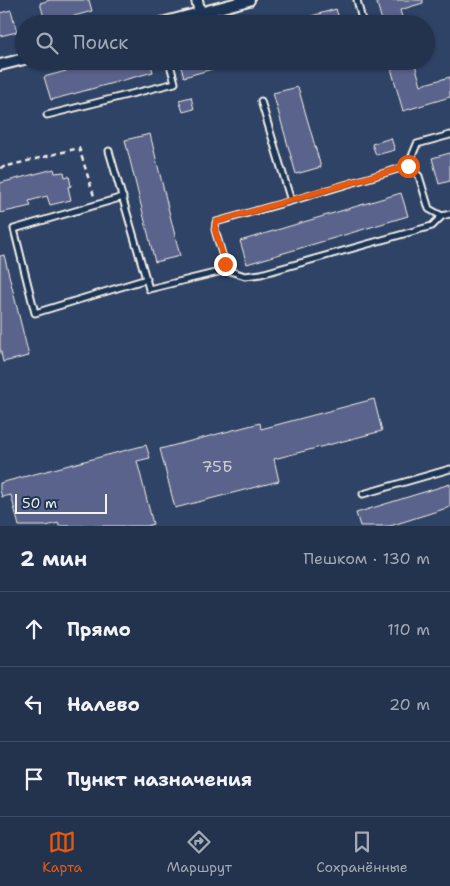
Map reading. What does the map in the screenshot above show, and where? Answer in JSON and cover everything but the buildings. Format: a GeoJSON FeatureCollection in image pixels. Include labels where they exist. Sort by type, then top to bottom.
{"type":"FeatureCollection","features":[{"type":"Feature","properties":{"kind":"street"},"geometry":{"type":"LineString","coordinates":[[197,0],[200,13]]}},
{"type":"Feature","properties":{"kind":"street"},"geometry":{"type":"LineString","coordinates":[[193,15],[249,0]]}},
{"type":"Feature","properties":{"kind":"street"},"geometry":{"type":"LineString","coordinates":[[0,65],[15,61]]}},
{"type":"Feature","properties":{"kind":"lane"},"geometry":{"type":"LineString","coordinates":[[357,0],[361,15]]}},
{"type":"Feature","properties":{"kind":"lane"},"geometry":{"type":"LineString","coordinates":[[48,115],[175,82],[172,70]]}},
{"type":"Feature","properties":{"kind":"lane"},"geometry":{"type":"LineString","coordinates":[[261,101],[291,201]]}},
{"type":"Feature","properties":{"kind":"lane"},"geometry":{"type":"LineString","coordinates":[[408,166],[417,144],[450,135]]}},
{"type":"Feature","properties":{"kind":"lane"},"geometry":{"type":"LineString","coordinates":[[109,151],[149,289],[227,270],[245,276],[261,274],[432,226],[442,216],[450,214]]}},
{"type":"Feature","properties":{"kind":"lane"},"geometry":{"type":"LineString","coordinates":[[227,270],[215,230],[216,222],[408,166]]}},
{"type":"Feature","properties":{"kind":"lane"},"geometry":{"type":"LineString","coordinates":[[408,166],[418,176],[429,209],[442,216]]}},
{"type":"Feature","properties":{"kind":"lane"},"geometry":{"type":"LineString","coordinates":[[123,197],[14,229],[35,313],[147,279]]}},
{"type":"Feature","properties":{"kind":"lane"},"geometry":{"type":"LineString","coordinates":[[363,494],[450,469]]}},
{"type":"Feature","properties":{"kind":"path"},"geometry":{"type":"LineString","coordinates":[[0,168],[79,148],[96,205]]}},
{"type":"Feature","properties":{"kind":"route"},"geometry":{"type":"LineString","coordinates":[[225,264],[215,230],[216,222],[408,166]]}}]}
